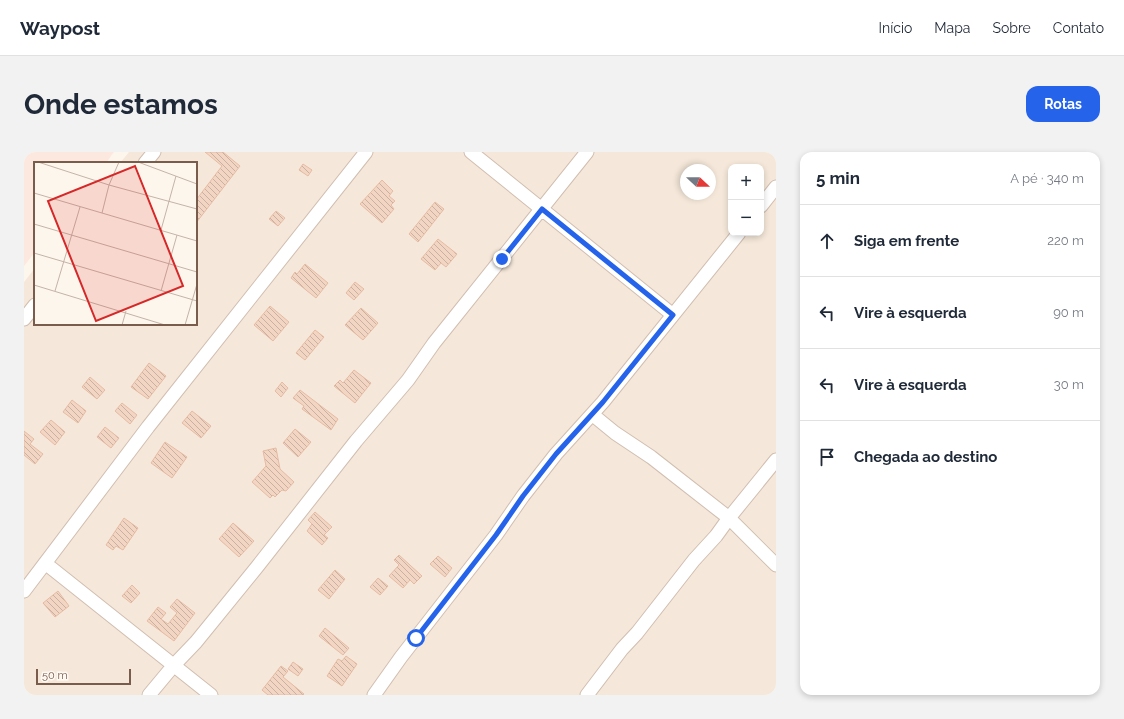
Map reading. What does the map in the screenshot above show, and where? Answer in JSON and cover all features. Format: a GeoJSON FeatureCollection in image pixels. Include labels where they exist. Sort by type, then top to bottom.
{"type":"FeatureCollection","features":[{"type":"Feature","properties":{"kind":"street"},"geometry":{"type":"LineString","coordinates":[[147,162],[154,152]]}},
{"type":"Feature","properties":{"kind":"street"},"geometry":{"type":"LineString","coordinates":[[24,591],[157,415],[366,152]]}},
{"type":"Feature","properties":{"kind":"street"},"geometry":{"type":"LineString","coordinates":[[471,152],[673,315]]}},
{"type":"Feature","properties":{"kind":"street"},"geometry":{"type":"LineString","coordinates":[[149,695],[174,664],[196,642],[253,573],[356,441],[408,380],[434,343],[587,152]]}},
{"type":"Feature","properties":{"kind":"street"},"geometry":{"type":"LineString","coordinates":[[764,202],[776,187]]}},
{"type":"Feature","properties":{"kind":"street"},"geometry":{"type":"LineString","coordinates":[[374,695],[556,454],[593,415],[737,236]]}},
{"type":"Feature","properties":{"kind":"street"},"geometry":{"type":"LineString","coordinates":[[24,319],[34,306]]}},
{"type":"Feature","properties":{"kind":"street"},"geometry":{"type":"LineString","coordinates":[[593,415],[615,433],[651,457],[729,518],[776,565]]}},
{"type":"Feature","properties":{"kind":"street"},"geometry":{"type":"LineString","coordinates":[[587,695],[622,649],[637,633],[694,560],[716,536],[776,460]]}},
{"type":"Feature","properties":{"kind":"street"},"geometry":{"type":"LineString","coordinates":[[45,563],[174,664],[211,695]]}},
{"type":"Feature","properties":{"kind":"shaded area"},"geometry":{"type":"Polygon","coordinates":[[[24,152],[114,152],[107,162],[34,162],[34,253],[24,266],[24,152]]]}},
{"type":"Feature","properties":{"kind":"shaded area"},"geometry":{"type":"Polygon","coordinates":[[[129,152],[776,152],[776,695],[24,695],[24,282],[34,269],[34,325],[197,325],[197,162],[121,162],[129,152]]]}},
{"type":"Feature","properties":{"kind":"building"},"geometry":{"type":"Polygon","coordinates":[[[205,152],[223,152],[240,166],[197,222],[197,199],[222,166],[205,152]]]}},
{"type":"Feature","properties":{"kind":"building"},"geometry":{"type":"Polygon","coordinates":[[[303,164],[312,170],[308,176],[299,170],[303,164]]]}},
{"type":"Feature","properties":{"kind":"building"},"geometry":{"type":"Polygon","coordinates":[[[382,180],[393,191],[389,196],[395,201],[391,205],[394,209],[382,223],[360,204],[382,180]]]}},
{"type":"Feature","properties":{"kind":"building"},"geometry":{"type":"Polygon","coordinates":[[[435,202],[444,209],[418,242],[409,234],[435,202]]]}},
{"type":"Feature","properties":{"kind":"building"},"geometry":{"type":"Polygon","coordinates":[[[276,211],[285,218],[278,226],[269,219],[276,211]]]}},
{"type":"Feature","properties":{"kind":"building"},"geometry":{"type":"Polygon","coordinates":[[[438,239],[457,254],[446,267],[441,263],[435,270],[421,259],[438,239]]]}},
{"type":"Feature","properties":{"kind":"building"},"geometry":{"type":"Polygon","coordinates":[[[305,264],[328,283],[316,298],[291,278],[295,272],[297,274],[305,264]]]}},
{"type":"Feature","properties":{"kind":"building"},"geometry":{"type":"Polygon","coordinates":[[[355,282],[364,289],[354,300],[346,293],[355,282]]]}},
{"type":"Feature","properties":{"kind":"building"},"geometry":{"type":"Polygon","coordinates":[[[270,306],[289,322],[273,341],[254,325],[270,306]]]}},
{"type":"Feature","properties":{"kind":"building"},"geometry":{"type":"Polygon","coordinates":[[[361,308],[378,323],[363,340],[345,325],[361,308]]]}},
{"type":"Feature","properties":{"kind":"building"},"geometry":{"type":"Polygon","coordinates":[[[315,330],[324,337],[305,360],[296,353],[315,330]]]}},
{"type":"Feature","properties":{"kind":"building"},"geometry":{"type":"Polygon","coordinates":[[[149,363],[166,376],[148,399],[131,387],[149,363]]]}},
{"type":"Feature","properties":{"kind":"building"},"geometry":{"type":"Polygon","coordinates":[[[354,370],[371,383],[355,403],[334,386],[340,380],[343,383],[354,370]]]}},
{"type":"Feature","properties":{"kind":"building"},"geometry":{"type":"Polygon","coordinates":[[[90,377],[105,390],[97,399],[82,387],[90,377]]]}},
{"type":"Feature","properties":{"kind":"building"},"geometry":{"type":"Polygon","coordinates":[[[282,382],[288,388],[281,397],[275,391],[282,382]]]}},
{"type":"Feature","properties":{"kind":"building"},"geometry":{"type":"Polygon","coordinates":[[[300,390],[338,419],[331,430],[302,409],[304,406],[293,398],[300,390]]]}},
{"type":"Feature","properties":{"kind":"building"},"geometry":{"type":"Polygon","coordinates":[[[72,400],[86,411],[78,423],[63,412],[72,400]]]}},
{"type":"Feature","properties":{"kind":"building"},"geometry":{"type":"Polygon","coordinates":[[[122,403],[137,415],[130,424],[115,411],[122,403]]]}},
{"type":"Feature","properties":{"kind":"building"},"geometry":{"type":"Polygon","coordinates":[[[192,411],[211,426],[201,438],[182,423],[192,411]]]}},
{"type":"Feature","properties":{"kind":"building"},"geometry":{"type":"Polygon","coordinates":[[[51,420],[65,432],[55,445],[40,432],[51,420]]]}},
{"type":"Feature","properties":{"kind":"building"},"geometry":{"type":"Polygon","coordinates":[[[105,427],[119,438],[111,448],[97,437],[105,427]]]}},
{"type":"Feature","properties":{"kind":"building"},"geometry":{"type":"Polygon","coordinates":[[[295,429],[311,442],[298,457],[283,443],[295,429]]]}},
{"type":"Feature","properties":{"kind":"building"},"geometry":{"type":"Polygon","coordinates":[[[24,431],[34,439],[30,444],[43,454],[35,464],[24,455],[24,431]]]}},
{"type":"Feature","properties":{"kind":"building"},"geometry":{"type":"Polygon","coordinates":[[[165,442],[187,457],[172,478],[151,463],[165,442]]]}},
{"type":"Feature","properties":{"kind":"building"},"geometry":{"type":"Polygon","coordinates":[[[276,448],[280,469],[294,482],[286,491],[282,490],[275,497],[273,495],[270,498],[252,482],[266,466],[263,451],[276,448]]]}},
{"type":"Feature","properties":{"kind":"building"},"geometry":{"type":"Polygon","coordinates":[[[315,512],[332,527],[324,535],[328,538],[322,545],[307,531],[312,524],[308,520],[315,512]]]}},
{"type":"Feature","properties":{"kind":"building"},"geometry":{"type":"Polygon","coordinates":[[[124,518],[138,528],[123,550],[116,546],[113,550],[106,545],[124,518]]]}},
{"type":"Feature","properties":{"kind":"building"},"geometry":{"type":"Polygon","coordinates":[[[233,523],[254,541],[239,557],[219,539],[233,523]]]}},
{"type":"Feature","properties":{"kind":"building"},"geometry":{"type":"Polygon","coordinates":[[[399,555],[422,576],[414,584],[410,580],[403,588],[389,576],[399,565],[394,560],[399,555]]]}},
{"type":"Feature","properties":{"kind":"building"},"geometry":{"type":"Polygon","coordinates":[[[438,556],[452,568],[445,577],[430,564],[438,556]]]}},
{"type":"Feature","properties":{"kind":"building"},"geometry":{"type":"Polygon","coordinates":[[[335,570],[345,579],[329,599],[318,590],[335,570]]]}},
{"type":"Feature","properties":{"kind":"building"},"geometry":{"type":"Polygon","coordinates":[[[378,578],[388,586],[380,595],[370,587],[378,578]]]}},
{"type":"Feature","properties":{"kind":"building"},"geometry":{"type":"Polygon","coordinates":[[[132,585],[140,593],[131,603],[122,596],[132,585]]]}},
{"type":"Feature","properties":{"kind":"building"},"geometry":{"type":"Polygon","coordinates":[[[58,591],[69,606],[55,617],[43,603],[58,591]]]}},
{"type":"Feature","properties":{"kind":"building"},"geometry":{"type":"Polygon","coordinates":[[[177,599],[195,613],[174,641],[147,621],[158,607],[166,613],[161,619],[168,624],[177,613],[170,607],[177,599]]]}},
{"type":"Feature","properties":{"kind":"building"},"geometry":{"type":"Polygon","coordinates":[[[325,628],[349,648],[343,655],[319,636],[325,628]]]}},
{"type":"Feature","properties":{"kind":"building"},"geometry":{"type":"Polygon","coordinates":[[[346,656],[357,664],[342,686],[327,676],[338,659],[342,661],[346,656]]]}},
{"type":"Feature","properties":{"kind":"building"},"geometry":{"type":"Polygon","coordinates":[[[293,662],[303,669],[298,676],[288,669],[293,662]]]}},
{"type":"Feature","properties":{"kind":"building"},"geometry":{"type":"Polygon","coordinates":[[[281,666],[288,671],[283,677],[304,694],[303,695],[268,695],[262,690],[281,666]]]}},
{"type":"Feature","properties":{"kind":"route"},"geometry":{"type":"LineString","coordinates":[[416,638],[496,535],[523,496],[556,454],[593,415],[673,315],[542,209],[502,259]]}}]}
